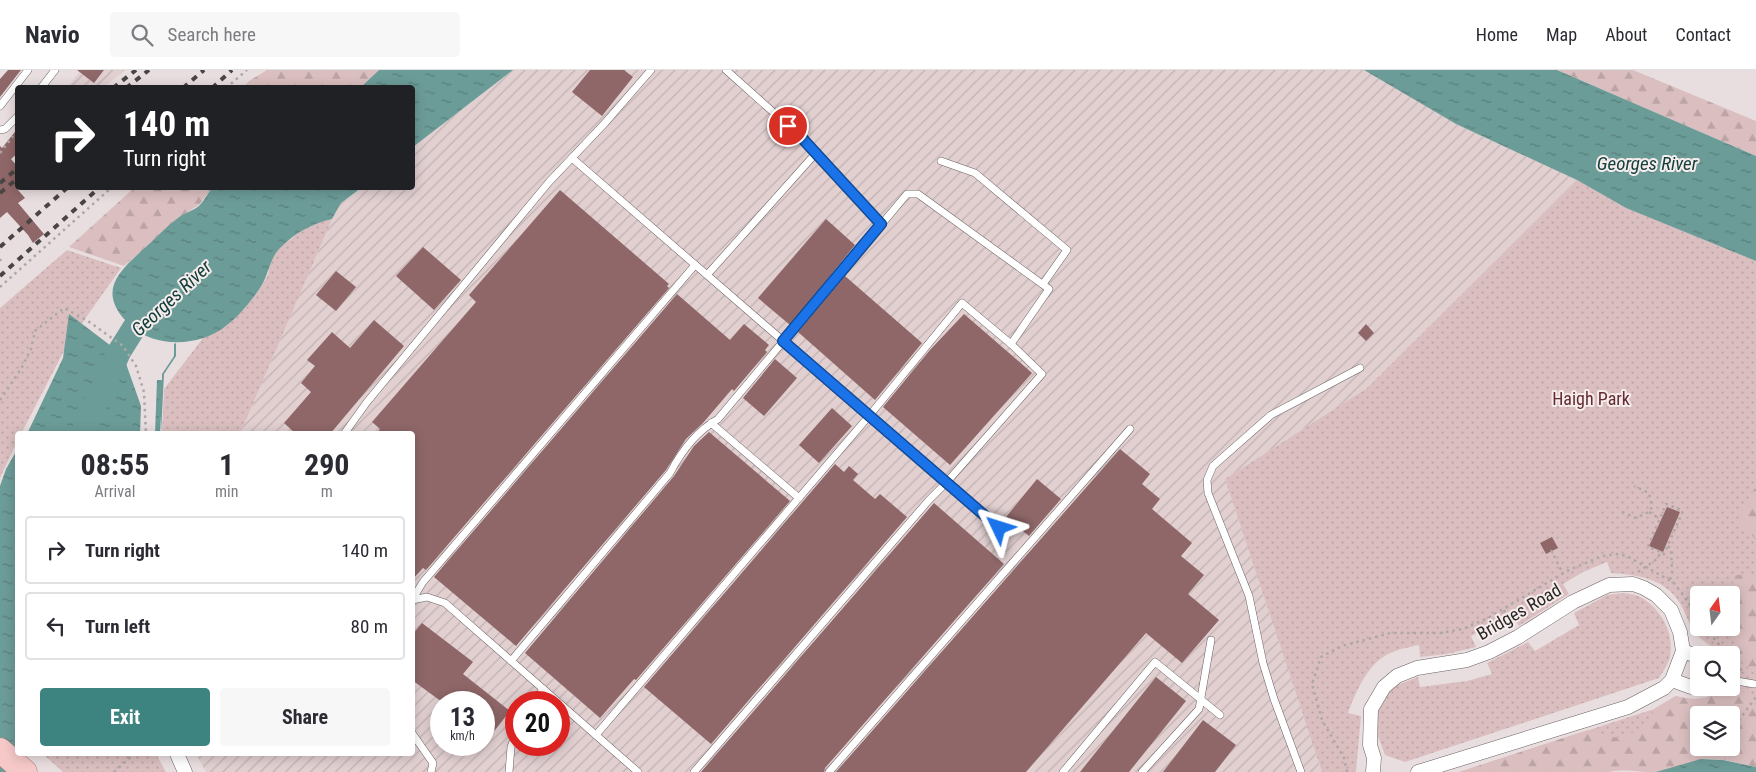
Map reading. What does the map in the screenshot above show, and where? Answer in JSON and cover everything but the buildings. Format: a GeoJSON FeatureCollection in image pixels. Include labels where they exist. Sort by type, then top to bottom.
{"type":"FeatureCollection","features":[{"type":"Feature","properties":{"kind":"highway"},"geometry":{"type":"LineString","coordinates":[[0,750],[26,772]]}},
{"type":"Feature","properties":{"kind":"street","name":"Bridges Road"},"geometry":{"type":"LineString","coordinates":[[1386,772],[1374,765],[1370,745],[1371,709],[1379,693],[1389,681],[1416,668],[1478,657],[1518,637],[1573,602],[1600,588],[1609,585],[1633,584],[1656,595],[1670,610],[1680,632],[1683,651]]}},
{"type":"Feature","properties":{"kind":"street"},"geometry":{"type":"LineString","coordinates":[[1418,772],[1628,707],[1669,685],[1683,651],[1690,654]]}},
{"type":"Feature","properties":{"kind":"street"},"geometry":{"type":"LineString","coordinates":[[1672,680],[1690,687]]}},
{"type":"Feature","properties":{"kind":"street"},"geometry":{"type":"LineString","coordinates":[[178,756],[184,772]]}},
{"type":"Feature","properties":{"kind":"lane"},"geometry":{"type":"LineString","coordinates":[[16,85],[28,70]]}},
{"type":"Feature","properties":{"kind":"lane"},"geometry":{"type":"LineString","coordinates":[[43,85],[55,70]]}},
{"type":"Feature","properties":{"kind":"lane"},"geometry":{"type":"LineString","coordinates":[[346,431],[367,402],[548,182],[651,70]]}},
{"type":"Feature","properties":{"kind":"lane"},"geometry":{"type":"LineString","coordinates":[[726,70],[801,137],[881,224]]}},
{"type":"Feature","properties":{"kind":"lane"},"geometry":{"type":"LineString","coordinates":[[0,106],[15,87]]}},
{"type":"Feature","properties":{"kind":"lane"},"geometry":{"type":"LineString","coordinates":[[0,130],[5,129],[15,119]]}},
{"type":"Feature","properties":{"kind":"lane"},"geometry":{"type":"LineString","coordinates":[[707,275],[816,153]]}},
{"type":"Feature","properties":{"kind":"lane"},"geometry":{"type":"LineString","coordinates":[[572,158],[999,528]]}},
{"type":"Feature","properties":{"kind":"lane"},"geometry":{"type":"LineString","coordinates":[[941,162],[974,173],[1067,250],[1043,284]]}},
{"type":"Feature","properties":{"kind":"lane"},"geometry":{"type":"LineString","coordinates":[[511,661],[670,473],[677,459],[705,426],[718,419],[907,194],[918,194],[1049,289],[1011,344]]}},
{"type":"Feature","properties":{"kind":"lane"},"geometry":{"type":"LineString","coordinates":[[415,595],[423,582],[695,265]]}},
{"type":"Feature","properties":{"kind":"lane"},"geometry":{"type":"LineString","coordinates":[[596,735],[869,416],[962,303],[1011,344],[1042,374],[946,483],[928,500],[694,772]]}},
{"type":"Feature","properties":{"kind":"lane"},"geometry":{"type":"LineString","coordinates":[[1301,772],[1263,663],[1250,596],[1208,493],[1207,480],[1213,466],[1271,415],[1360,368]]}},
{"type":"Feature","properties":{"kind":"lane"},"geometry":{"type":"LineString","coordinates":[[711,423],[799,498]]}},
{"type":"Feature","properties":{"kind":"lane"},"geometry":{"type":"LineString","coordinates":[[829,772],[1130,429]]}},
{"type":"Feature","properties":{"kind":"lane"},"geometry":{"type":"LineString","coordinates":[[415,599],[427,597],[445,603],[638,772]]}},
{"type":"Feature","properties":{"kind":"lane"},"geometry":{"type":"LineString","coordinates":[[1142,772],[1199,708],[1211,640]]}},
{"type":"Feature","properties":{"kind":"lane"},"geometry":{"type":"LineString","coordinates":[[1063,772],[1155,662],[1220,715]]}},
{"type":"Feature","properties":{"kind":"lane"},"geometry":{"type":"LineString","coordinates":[[1740,682],[1754,684]]}},
{"type":"Feature","properties":{"kind":"lane"},"geometry":{"type":"LineString","coordinates":[[415,737],[433,763],[431,772]]}},
{"type":"Feature","properties":{"kind":"lane"},"geometry":{"type":"LineString","coordinates":[[508,772],[510,756]]}},
{"type":"Feature","properties":{"kind":"path"},"geometry":{"type":"LineString","coordinates":[[230,85],[247,70]]}},
{"type":"Feature","properties":{"kind":"path"},"geometry":{"type":"LineString","coordinates":[[0,153],[15,135]]}},
{"type":"Feature","properties":{"kind":"path"},"geometry":{"type":"LineString","coordinates":[[0,286],[109,190]]}},
{"type":"Feature","properties":{"kind":"path"},"geometry":{"type":"LineString","coordinates":[[0,400],[21,369],[31,349],[35,331],[64,308],[88,321],[123,346],[136,366],[144,392],[146,431]]}},
{"type":"Feature","properties":{"kind":"path"},"geometry":{"type":"LineString","coordinates":[[1622,512],[1636,518],[1649,512],[1652,507],[1649,493],[1634,486]]}},
{"type":"Feature","properties":{"kind":"path"},"geometry":{"type":"LineString","coordinates":[[1666,504],[1683,512],[1664,554],[1648,547],[1660,519],[1666,504]]}},
{"type":"Feature","properties":{"kind":"path"},"geometry":{"type":"LineString","coordinates":[[1649,512],[1660,519]]}},
{"type":"Feature","properties":{"kind":"path"},"geometry":{"type":"LineString","coordinates":[[1668,546],[1671,549],[1672,573],[1670,581]]}},
{"type":"Feature","properties":{"kind":"path"},"geometry":{"type":"LineString","coordinates":[[1551,550],[1563,574]]}},
{"type":"Feature","properties":{"kind":"path"},"geometry":{"type":"LineString","coordinates":[[1635,574],[1657,559],[1661,552]]}},
{"type":"Feature","properties":{"kind":"path"},"geometry":{"type":"LineString","coordinates":[[1347,772],[1344,758],[1322,720],[1312,684],[1321,657],[1342,646],[1391,633],[1440,633],[1463,629],[1504,610],[1563,574],[1602,556],[1617,554],[1627,556],[1647,566],[1674,583],[1690,605]]}},
{"type":"Feature","properties":{"kind":"path"},"geometry":{"type":"LineString","coordinates":[[1504,610],[1518,637]]}},
{"type":"Feature","properties":{"kind":"path"},"geometry":{"type":"LineString","coordinates":[[1711,636],[1720,646]]}},
{"type":"Feature","properties":{"kind":"path"},"geometry":{"type":"LineString","coordinates":[[1740,719],[1756,697]]}},
{"type":"Feature","properties":{"kind":"path"},"geometry":{"type":"LineString","coordinates":[[114,772],[132,756]]}},
{"type":"Feature","properties":{"kind":"shaded area"},"geometry":{"type":"Polygon","coordinates":[[[81,70],[125,70],[106,85],[69,85],[81,70]]]}},
{"type":"Feature","properties":{"kind":"shaded area"},"geometry":{"type":"Polygon","coordinates":[[[513,70],[1364,70],[1456,124],[1577,180],[1367,388],[1225,479],[1322,772],[206,772],[197,756],[415,756],[415,431],[241,431],[332,219],[341,203],[358,190],[415,190],[415,145],[513,70]]]}},
{"type":"Feature","properties":{"kind":"green space"},"geometry":{"type":"Polygon","coordinates":[[[267,70],[379,70],[363,85],[245,85],[267,70]]]}},
{"type":"Feature","properties":{"kind":"green space"},"geometry":{"type":"Polygon","coordinates":[[[1557,70],[1633,70],[1756,121],[1756,156],[1557,70]]]}},
{"type":"Feature","properties":{"kind":"green space","name":"Haigh Park"},"geometry":{"type":"Polygon","coordinates":[[[1577,180],[1626,208],[1756,261],[1756,767],[1728,760],[1706,759],[1654,772],[1625,770],[1608,772],[1459,772],[1654,709],[1676,696],[1700,699],[1711,696],[1740,696],[1740,646],[1711,646],[1698,636],[1740,636],[1740,586],[1690,586],[1690,624],[1673,594],[1666,588],[1649,579],[1611,573],[1607,562],[1583,572],[1563,584],[1569,594],[1519,626],[1513,615],[1471,636],[1476,647],[1447,654],[1420,657],[1419,645],[1386,655],[1365,676],[1355,694],[1348,713],[1361,716],[1356,772],[1322,772],[1225,479],[1367,388],[1577,180]]]}},
{"type":"Feature","properties":{"kind":"green space"},"geometry":{"type":"Polygon","coordinates":[[[132,190],[210,190],[199,205],[181,216],[124,266],[69,247],[132,190]]]}},
{"type":"Feature","properties":{"kind":"green space"},"geometry":{"type":"Polygon","coordinates":[[[332,219],[241,431],[162,431],[164,389],[203,338],[226,326],[245,308],[268,275],[270,262],[278,249],[302,230],[315,223],[332,219]]]}},
{"type":"Feature","properties":{"kind":"green space"},"geometry":{"type":"Polygon","coordinates":[[[67,250],[121,268],[68,343],[23,431],[15,431],[15,445],[0,478],[0,308],[67,250]]]}},
{"type":"Feature","properties":{"kind":"green space"},"geometry":{"type":"Polygon","coordinates":[[[1756,486],[1756,540],[1739,521],[1743,507],[1756,486]]]}},
{"type":"Feature","properties":{"kind":"green space"},"geometry":{"type":"Polygon","coordinates":[[[1743,574],[1756,579],[1756,675],[1741,661],[1740,646],[1735,646],[1732,636],[1740,636],[1740,586],[1733,586],[1733,576],[1743,574]]]}},
{"type":"Feature","properties":{"kind":"green space"},"geometry":{"type":"Polygon","coordinates":[[[1623,593],[1636,595],[1653,606],[1668,630],[1671,648],[1670,657],[1659,678],[1405,762],[1385,755],[1378,736],[1378,711],[1390,688],[1418,677],[1420,687],[1467,681],[1492,674],[1487,663],[1528,642],[1535,651],[1579,625],[1574,613],[1607,595],[1623,593]]]}},
{"type":"Feature","properties":{"kind":"green space"},"geometry":{"type":"Polygon","coordinates":[[[1740,691],[1756,695],[1756,767],[1728,760],[1706,759],[1654,772],[1625,770],[1608,772],[1459,772],[1588,730],[1605,736],[1623,738],[1648,724],[1654,709],[1676,696],[1705,698],[1711,696],[1740,696],[1740,691]]]}},
{"type":"Feature","properties":{"kind":"green space"},"geometry":{"type":"Polygon","coordinates":[[[45,756],[157,756],[166,772],[63,772],[45,756]]]}},
{"type":"Feature","properties":{"kind":"water"},"geometry":{"type":"Polygon","coordinates":[[[379,70],[513,70],[415,145],[415,85],[363,85],[379,70]]]}},
{"type":"Feature","properties":{"kind":"water","name":"Georges River"},"geometry":{"type":"Polygon","coordinates":[[[1364,70],[1557,70],[1756,156],[1756,261],[1626,208],[1577,180],[1456,124],[1364,70]]]}},
{"type":"Feature","properties":{"kind":"water","name":"Georges River"},"geometry":{"type":"Polygon","coordinates":[[[211,190],[358,190],[341,203],[332,219],[304,230],[276,252],[263,283],[253,298],[227,325],[217,332],[193,341],[167,342],[154,339],[132,327],[121,315],[114,303],[112,293],[115,283],[128,264],[169,225],[203,202],[211,190]]]}},
{"type":"Feature","properties":{"kind":"water","name":"Georges River"},"geometry":{"type":"Polygon","coordinates":[[[69,314],[123,355],[141,406],[140,431],[28,431],[63,358],[69,314]]]}},
{"type":"Feature","properties":{"kind":"water"},"geometry":{"type":"Polygon","coordinates":[[[176,343],[176,356],[164,374],[161,431],[161,416],[160,431],[155,431],[157,380],[162,380],[162,374],[174,356],[174,344],[176,343]]]}},
{"type":"Feature","properties":{"kind":"water"},"geometry":{"type":"Polygon","coordinates":[[[15,453],[15,756],[10,772],[0,772],[0,486],[6,469],[15,453]]]}},
{"type":"Feature","properties":{"kind":"water"},"geometry":{"type":"Polygon","coordinates":[[[1701,759],[1723,760],[1756,767],[1756,772],[1656,772],[1701,759]]]}},
{"type":"Feature","properties":{"kind":"waterway","name":"Georges River"},"geometry":{"type":"LineString","coordinates":[[83,431],[119,352],[134,328],[157,308]]}},
{"type":"Feature","properties":{"kind":"railway"},"geometry":{"type":"LineString","coordinates":[[117,85],[136,70]]}},
{"type":"Feature","properties":{"kind":"railway"},"geometry":{"type":"LineString","coordinates":[[130,85],[149,70]]}},
{"type":"Feature","properties":{"kind":"railway"},"geometry":{"type":"LineString","coordinates":[[186,85],[204,70]]}},
{"type":"Feature","properties":{"kind":"railway"},"geometry":{"type":"LineString","coordinates":[[215,85],[232,70]]}},
{"type":"Feature","properties":{"kind":"railway"},"geometry":{"type":"LineString","coordinates":[[0,183],[15,170]]}},
{"type":"Feature","properties":{"kind":"railway"},"geometry":{"type":"LineString","coordinates":[[0,193],[15,180]]}},
{"type":"Feature","properties":{"kind":"railway"},"geometry":{"type":"LineString","coordinates":[[0,247],[65,190]]}},
{"type":"Feature","properties":{"kind":"railway"},"geometry":{"type":"LineString","coordinates":[[0,276],[97,190]]}},
{"type":"Feature","properties":{"kind":"route"},"geometry":{"type":"LineString","coordinates":[[788,126],[801,137],[881,224],[783,341],[999,528]]}}]}
